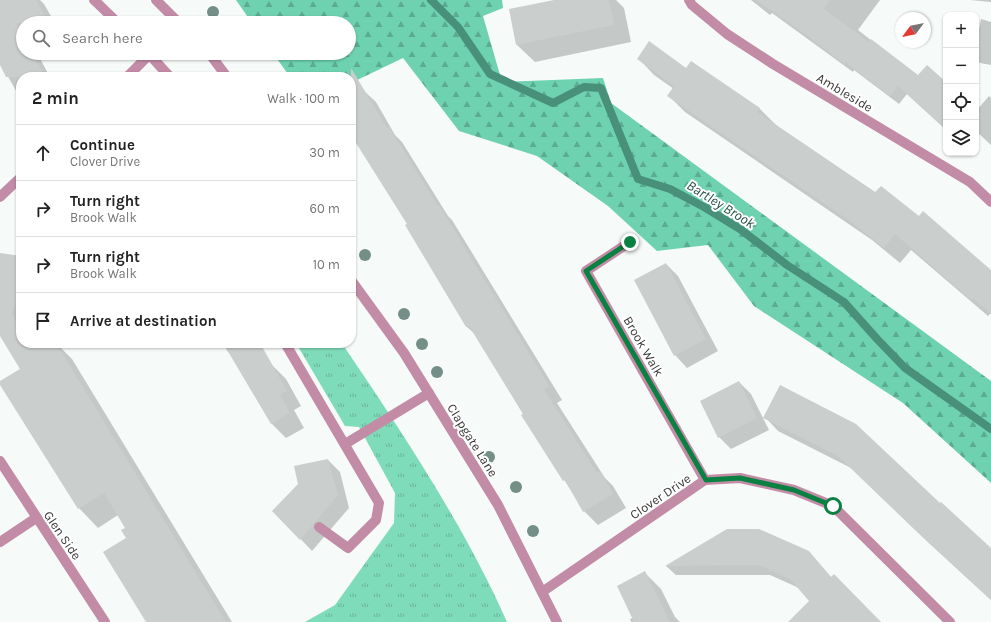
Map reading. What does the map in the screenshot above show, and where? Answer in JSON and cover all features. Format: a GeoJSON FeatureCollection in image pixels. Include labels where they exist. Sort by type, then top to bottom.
{"type":"FeatureCollection","features":[{"type":"Feature","properties":{"kind":"street"},"geometry":{"type":"LineString","coordinates":[[94,0],[111,16]]}},
{"type":"Feature","properties":{"kind":"street"},"geometry":{"type":"LineString","coordinates":[[156,0],[171,16]]}},
{"type":"Feature","properties":{"kind":"street","name":"Ambleside"},"geometry":{"type":"LineString","coordinates":[[689,0],[692,5],[727,34],[773,64],[970,182],[991,202]]}},
{"type":"Feature","properties":{"kind":"street"},"geometry":{"type":"LineString","coordinates":[[131,72],[143,60]]}},
{"type":"Feature","properties":{"kind":"street"},"geometry":{"type":"LineString","coordinates":[[154,60],[165,72]]}},
{"type":"Feature","properties":{"kind":"street"},"geometry":{"type":"LineString","coordinates":[[214,60],[223,72]]}},
{"type":"Feature","properties":{"kind":"street"},"geometry":{"type":"LineString","coordinates":[[0,197],[16,182]]}},
{"type":"Feature","properties":{"kind":"street","name":"Brook Walk"},"geometry":{"type":"LineString","coordinates":[[630,242],[586,271],[706,480]]}},
{"type":"Feature","properties":{"kind":"street","name":"Clapgate Lane"},"geometry":{"type":"LineString","coordinates":[[356,287],[404,353],[498,505],[557,622]]}},
{"type":"Feature","properties":{"kind":"street"},"geometry":{"type":"LineString","coordinates":[[288,348],[379,503],[376,520],[348,548],[319,527]]}},
{"type":"Feature","properties":{"kind":"street"},"geometry":{"type":"LineString","coordinates":[[345,444],[429,393]]}},
{"type":"Feature","properties":{"kind":"street","name":"Glen Side"},"geometry":{"type":"LineString","coordinates":[[0,461],[105,622]]}},
{"type":"Feature","properties":{"kind":"street","name":"Clover Drive"},"geometry":{"type":"LineString","coordinates":[[542,592],[706,480],[740,478],[794,490],[833,506],[950,622]]}},
{"type":"Feature","properties":{"kind":"street"},"geometry":{"type":"LineString","coordinates":[[0,542],[36,518]]}},
{"type":"Feature","properties":{"kind":"green space"},"geometry":{"type":"Polygon","coordinates":[[[236,0],[502,0],[503,8],[483,16],[502,82],[603,78],[611,103],[991,381],[991,483],[903,403],[754,306],[708,245],[657,251],[608,206],[537,156],[459,131],[403,58],[356,81],[356,72],[286,72],[278,60],[356,60],[356,16],[247,16],[236,0]]]}},
{"type":"Feature","properties":{"kind":"green space"},"geometry":{"type":"Polygon","coordinates":[[[299,348],[345,348],[409,445],[452,515],[472,550],[507,622],[305,622],[335,605],[394,523],[395,493],[359,427],[345,426],[299,348]]]}},
{"type":"Feature","properties":{"kind":"building"},"geometry":{"type":"Polygon","coordinates":[[[0,0],[3,0],[16,24],[16,60],[36,60],[42,72],[16,72],[16,77],[6,77],[0,65],[0,0]]]}},
{"type":"Feature","properties":{"kind":"building"},"geometry":{"type":"Polygon","coordinates":[[[3,0],[36,0],[45,16],[16,16],[15,23],[3,0]]]}},
{"type":"Feature","properties":{"kind":"building"},"geometry":{"type":"Polygon","coordinates":[[[554,0],[609,0],[614,25],[516,45],[509,9],[554,0]]]}},
{"type":"Feature","properties":{"kind":"building"},"geometry":{"type":"Polygon","coordinates":[[[756,0],[830,0],[824,9],[869,42],[871,39],[918,75],[927,65],[943,79],[943,127],[898,86],[890,96],[845,62],[844,64],[805,34],[756,0]]]}},
{"type":"Feature","properties":{"kind":"building"},"geometry":{"type":"Polygon","coordinates":[[[649,41],[686,68],[691,61],[760,108],[757,112],[875,192],[881,186],[919,216],[923,211],[991,270],[991,314],[973,298],[971,300],[895,234],[884,248],[854,224],[667,96],[674,86],[637,59],[649,41]]]}},
{"type":"Feature","properties":{"kind":"building"},"geometry":{"type":"Polygon","coordinates":[[[356,76],[387,128],[389,127],[438,206],[439,205],[549,386],[544,389],[597,473],[600,471],[613,494],[583,512],[565,480],[563,481],[521,415],[523,414],[469,326],[466,327],[405,225],[407,224],[356,143],[356,76]]]}},
{"type":"Feature","properties":{"kind":"building"},"geometry":{"type":"Polygon","coordinates":[[[0,253],[16,255],[16,301],[12,314],[16,321],[16,348],[59,348],[226,622],[146,622],[103,552],[126,538],[121,530],[125,528],[104,493],[78,509],[0,385],[0,381],[20,369],[0,336],[0,253]]]}},
{"type":"Feature","properties":{"kind":"building"},"geometry":{"type":"Polygon","coordinates":[[[666,263],[706,339],[674,356],[634,280],[666,263]]]}},
{"type":"Feature","properties":{"kind":"building"},"geometry":{"type":"Polygon","coordinates":[[[226,348],[263,348],[287,391],[280,395],[290,413],[271,424],[226,348]]]}},
{"type":"Feature","properties":{"kind":"building"},"geometry":{"type":"Polygon","coordinates":[[[739,381],[757,418],[718,438],[700,401],[739,381]]]}},
{"type":"Feature","properties":{"kind":"building"},"geometry":{"type":"Polygon","coordinates":[[[780,385],[856,424],[940,503],[941,502],[991,548],[991,600],[838,456],[763,418],[780,385]]]}},
{"type":"Feature","properties":{"kind":"building"},"geometry":{"type":"Polygon","coordinates":[[[328,459],[338,495],[300,540],[272,511],[298,484],[294,466],[328,459]]]}},
{"type":"Feature","properties":{"kind":"building"},"geometry":{"type":"Polygon","coordinates":[[[727,529],[759,529],[809,551],[831,577],[834,574],[881,622],[788,622],[809,601],[790,579],[759,565],[665,566],[727,529]]]}},
{"type":"Feature","properties":{"kind":"building"},"geometry":{"type":"Polygon","coordinates":[[[645,571],[670,622],[634,622],[617,586],[645,571]]]}},
{"type":"Feature","properties":{"kind":"waterway","name":"Bartley Brook"},"geometry":{"type":"LineString","coordinates":[[431,0],[458,27],[490,74],[553,103],[584,87],[601,88],[638,179],[670,189],[704,207],[740,229],[787,265],[844,302],[905,368],[991,429]]}},
{"type":"Feature","properties":{"kind":"route"},"geometry":{"type":"LineString","coordinates":[[630,242],[586,271],[706,480],[740,478],[794,490],[833,506]]}}]}
